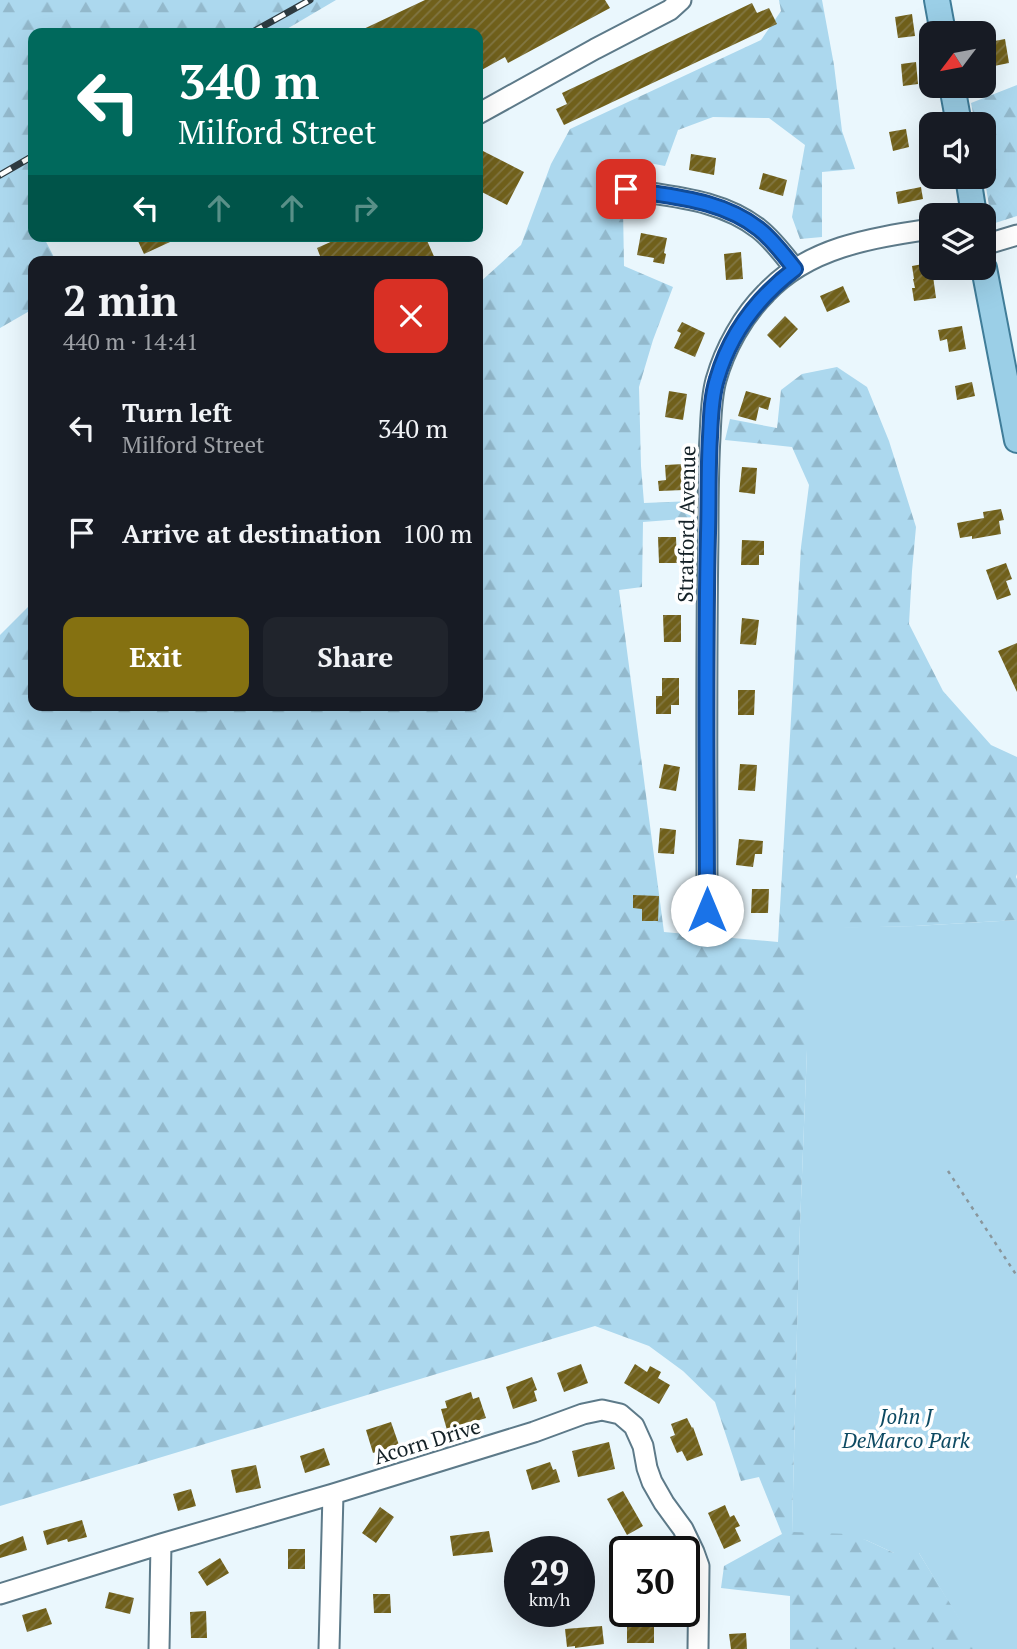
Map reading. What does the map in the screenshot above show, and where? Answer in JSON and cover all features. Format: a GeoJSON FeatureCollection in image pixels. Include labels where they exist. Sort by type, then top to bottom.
{"type":"FeatureCollection","features":[{"type":"Feature","properties":{"kind":"main road"},"geometry":{"type":"LineString","coordinates":[[937,0],[941,21]]}},
{"type":"Feature","properties":{"kind":"main road"},"geometry":{"type":"LineString","coordinates":[[986,280],[1017,440]]}},
{"type":"Feature","properties":{"kind":"street"},"geometry":{"type":"LineString","coordinates":[[483,111],[670,10],[681,0]]}},
{"type":"Feature","properties":{"kind":"street"},"geometry":{"type":"LineString","coordinates":[[626,189],[700,201],[728,210],[759,229],[795,269]]}},
{"type":"Feature","properties":{"kind":"street","name":"Stratford Avenue"},"geometry":{"type":"LineString","coordinates":[[707,910],[709,446],[716,380],[743,322],[766,293],[795,269],[817,257],[857,243],[919,231]]}},
{"type":"Feature","properties":{"kind":"street"},"geometry":{"type":"LineString","coordinates":[[996,241],[1017,235]]}},
{"type":"Feature","properties":{"kind":"street","name":"Acorn Drive"},"geometry":{"type":"LineString","coordinates":[[0,1594],[602,1410],[620,1414],[634,1426],[643,1446],[652,1482],[683,1529],[694,1552],[699,1566],[698,1649]]}},
{"type":"Feature","properties":{"kind":"street"},"geometry":{"type":"LineString","coordinates":[[329,1649],[333,1494]]}},
{"type":"Feature","properties":{"kind":"street"},"geometry":{"type":"LineString","coordinates":[[159,1649],[161,1544]]}},
{"type":"Feature","properties":{"kind":"path"},"geometry":{"type":"LineString","coordinates":[[948,1171],[1017,1276]]}},
{"type":"Feature","properties":{"kind":"green space"},"geometry":{"type":"Polygon","coordinates":[[[0,0],[336,0],[288,28],[28,28],[28,242],[46,242],[53,256],[28,256],[28,312],[0,328],[0,0]]]}},
{"type":"Feature","properties":{"kind":"green space"},"geometry":{"type":"Polygon","coordinates":[[[779,0],[822,0],[842,131],[855,169],[822,172],[822,237],[800,239],[792,217],[805,145],[769,118],[713,117],[678,130],[665,166],[644,162],[618,171],[610,198],[623,208],[624,266],[673,287],[639,387],[644,503],[693,501],[695,518],[643,522],[642,587],[619,590],[664,932],[778,942],[801,547],[809,485],[792,447],[725,440],[730,419],[777,428],[781,390],[802,374],[837,367],[867,387],[889,441],[916,527],[909,624],[943,691],[991,745],[1017,757],[1017,920],[807,929],[807,1050],[792,1532],[848,1534],[894,1553],[919,1553],[978,1649],[790,1649],[790,1596],[721,1588],[724,1566],[782,1534],[759,1477],[741,1481],[715,1402],[683,1371],[649,1346],[595,1326],[0,1506],[0,635],[28,607],[28,711],[483,711],[483,279],[521,245],[551,164],[570,129],[761,40],[781,11],[779,0]]]}},
{"type":"Feature","properties":{"kind":"green space"},"geometry":{"type":"Polygon","coordinates":[[[1017,85],[1017,216],[996,223],[996,203],[989,203],[986,189],[996,189],[996,112],[973,112],[971,103],[984,98],[996,98],[996,93],[1017,85]]]}},
{"type":"Feature","properties":{"kind":"green space","name":"John J DeMarco Park"},"geometry":{"type":"Polygon","coordinates":[[[1017,920],[1017,1649],[977,1649],[919,1553],[894,1553],[866,1540],[792,1533],[807,1050],[807,928],[915,926],[1017,920]]]}},
{"type":"Feature","properties":{"kind":"building"},"geometry":{"type":"Polygon","coordinates":[[[425,0],[605,0],[610,8],[508,63],[505,57],[483,69],[483,28],[366,28],[425,0]]]}},
{"type":"Feature","properties":{"kind":"building"},"geometry":{"type":"Polygon","coordinates":[[[752,3],[757,13],[769,8],[777,24],[564,125],[556,109],[567,104],[562,93],[752,3]]]}},
{"type":"Feature","properties":{"kind":"building"},"geometry":{"type":"Polygon","coordinates":[[[912,14],[915,36],[898,38],[895,17],[912,14]]]}},
{"type":"Feature","properties":{"kind":"building"},"geometry":{"type":"Polygon","coordinates":[[[1005,39],[1009,63],[996,66],[996,41],[1005,39]]]}},
{"type":"Feature","properties":{"kind":"building"},"geometry":{"type":"Polygon","coordinates":[[[916,62],[918,84],[903,86],[901,64],[916,62]]]}},
{"type":"Feature","properties":{"kind":"building"},"geometry":{"type":"Polygon","coordinates":[[[906,129],[909,147],[893,151],[889,132],[906,129]]]}},
{"type":"Feature","properties":{"kind":"building"},"geometry":{"type":"Polygon","coordinates":[[[483,151],[524,172],[507,205],[483,193],[483,151]]]}},
{"type":"Feature","properties":{"kind":"building"},"geometry":{"type":"Polygon","coordinates":[[[691,154],[716,158],[714,175],[689,170],[691,154]]]}},
{"type":"Feature","properties":{"kind":"building"},"geometry":{"type":"Polygon","coordinates":[[[763,173],[787,180],[783,196],[759,189],[763,173]]]}},
{"type":"Feature","properties":{"kind":"building"},"geometry":{"type":"Polygon","coordinates":[[[919,187],[923,199],[898,204],[896,192],[919,187]]]}},
{"type":"Feature","properties":{"kind":"building"},"geometry":{"type":"Polygon","coordinates":[[[641,233],[667,238],[664,264],[653,262],[654,258],[637,255],[641,233]]]}},
{"type":"Feature","properties":{"kind":"building"},"geometry":{"type":"Polygon","coordinates":[[[138,242],[170,242],[144,254],[138,242]]]}},
{"type":"Feature","properties":{"kind":"building"},"geometry":{"type":"Polygon","coordinates":[[[330,242],[428,242],[434,256],[320,256],[317,248],[330,242]]]}},
{"type":"Feature","properties":{"kind":"building"},"geometry":{"type":"Polygon","coordinates":[[[741,252],[743,279],[726,280],[724,254],[741,252]]]}},
{"type":"Feature","properties":{"kind":"building"},"geometry":{"type":"Polygon","coordinates":[[[919,265],[919,280],[934,280],[936,298],[914,301],[912,266],[919,265]]]}},
{"type":"Feature","properties":{"kind":"building"},"geometry":{"type":"Polygon","coordinates":[[[843,286],[850,302],[827,312],[820,296],[843,286]]]}},
{"type":"Feature","properties":{"kind":"building"},"geometry":{"type":"Polygon","coordinates":[[[785,316],[798,329],[780,348],[767,335],[785,316]]]}},
{"type":"Feature","properties":{"kind":"building"},"geometry":{"type":"Polygon","coordinates":[[[682,322],[705,333],[695,357],[674,348],[681,333],[677,331],[682,322]]]}},
{"type":"Feature","properties":{"kind":"building"},"geometry":{"type":"Polygon","coordinates":[[[962,326],[966,349],[949,352],[947,339],[940,341],[938,330],[962,326]]]}},
{"type":"Feature","properties":{"kind":"building"},"geometry":{"type":"Polygon","coordinates":[[[972,382],[975,396],[957,400],[955,386],[972,382]]]}},
{"type":"Feature","properties":{"kind":"building"},"geometry":{"type":"Polygon","coordinates":[[[669,391],[687,394],[683,420],[665,417],[669,391]]]}},
{"type":"Feature","properties":{"kind":"building"},"geometry":{"type":"Polygon","coordinates":[[[746,391],[771,398],[768,410],[759,407],[756,421],[738,416],[746,391]]]}},
{"type":"Feature","properties":{"kind":"building"},"geometry":{"type":"Polygon","coordinates":[[[684,464],[684,490],[659,491],[658,481],[666,480],[665,465],[684,464]]]}},
{"type":"Feature","properties":{"kind":"building"},"geometry":{"type":"Polygon","coordinates":[[[742,467],[757,468],[755,494],[739,492],[742,467]]]}},
{"type":"Feature","properties":{"kind":"building"},"geometry":{"type":"Polygon","coordinates":[[[1001,509],[1004,520],[999,521],[1001,534],[972,539],[972,536],[960,538],[957,523],[984,518],[983,512],[1001,509]]]}},
{"type":"Feature","properties":{"kind":"building"},"geometry":{"type":"Polygon","coordinates":[[[658,537],[676,537],[677,563],[659,563],[658,537]]]}},
{"type":"Feature","properties":{"kind":"building"},"geometry":{"type":"Polygon","coordinates":[[[742,540],[764,541],[764,555],[759,555],[759,565],[741,565],[742,540]]]}},
{"type":"Feature","properties":{"kind":"building"},"geometry":{"type":"Polygon","coordinates":[[[1006,563],[1012,579],[1006,581],[1011,595],[997,600],[986,570],[1006,563]]]}},
{"type":"Feature","properties":{"kind":"building"},"geometry":{"type":"Polygon","coordinates":[[[663,615],[681,615],[681,642],[664,642],[663,615]]]}},
{"type":"Feature","properties":{"kind":"building"},"geometry":{"type":"Polygon","coordinates":[[[742,618],[759,620],[756,645],[740,644],[742,618]]]}},
{"type":"Feature","properties":{"kind":"building"},"geometry":{"type":"Polygon","coordinates":[[[1017,643],[1017,692],[998,651],[1017,643]]]}},
{"type":"Feature","properties":{"kind":"building"},"geometry":{"type":"Polygon","coordinates":[[[662,678],[679,678],[679,705],[671,705],[671,714],[656,714],[656,696],[662,696],[662,678]]]}},
{"type":"Feature","properties":{"kind":"building"},"geometry":{"type":"Polygon","coordinates":[[[738,690],[755,690],[754,715],[738,715],[738,690]]]}},
{"type":"Feature","properties":{"kind":"building"},"geometry":{"type":"Polygon","coordinates":[[[664,764],[680,767],[676,791],[659,788],[664,764]]]}},
{"type":"Feature","properties":{"kind":"building"},"geometry":{"type":"Polygon","coordinates":[[[740,764],[757,765],[755,791],[738,790],[740,764]]]}},
{"type":"Feature","properties":{"kind":"building"},"geometry":{"type":"Polygon","coordinates":[[[660,828],[676,830],[674,854],[658,853],[660,828]]]}},
{"type":"Feature","properties":{"kind":"building"},"geometry":{"type":"Polygon","coordinates":[[[739,839],[763,841],[762,854],[755,854],[753,867],[736,865],[739,839]]]}},
{"type":"Feature","properties":{"kind":"building"},"geometry":{"type":"Polygon","coordinates":[[[752,889],[769,889],[768,913],[751,913],[752,889]]]}},
{"type":"Feature","properties":{"kind":"building"},"geometry":{"type":"Polygon","coordinates":[[[633,895],[659,896],[658,921],[642,921],[642,909],[633,908],[633,895]]]}},
{"type":"Feature","properties":{"kind":"building"},"geometry":{"type":"Polygon","coordinates":[[[581,1364],[588,1383],[564,1392],[557,1373],[581,1364]]]}},
{"type":"Feature","properties":{"kind":"building"},"geometry":{"type":"Polygon","coordinates":[[[635,1364],[647,1372],[650,1366],[661,1372],[658,1378],[670,1385],[659,1404],[624,1383],[635,1364]]]}},
{"type":"Feature","properties":{"kind":"building"},"geometry":{"type":"Polygon","coordinates":[[[532,1377],[537,1390],[534,1391],[537,1401],[513,1409],[506,1387],[532,1377]]]}},
{"type":"Feature","properties":{"kind":"building"},"geometry":{"type":"Polygon","coordinates":[[[471,1392],[473,1399],[479,1397],[486,1418],[447,1430],[441,1409],[447,1408],[445,1401],[471,1392]]]}},
{"type":"Feature","properties":{"kind":"building"},"geometry":{"type":"Polygon","coordinates":[[[687,1418],[703,1455],[687,1461],[682,1451],[677,1453],[670,1437],[675,1435],[671,1424],[687,1418]]]}},
{"type":"Feature","properties":{"kind":"building"},"geometry":{"type":"Polygon","coordinates":[[[391,1422],[399,1445],[373,1453],[366,1430],[391,1422]]]}},
{"type":"Feature","properties":{"kind":"building"},"geometry":{"type":"Polygon","coordinates":[[[609,1442],[615,1469],[578,1477],[572,1451],[609,1442]]]}},
{"type":"Feature","properties":{"kind":"building"},"geometry":{"type":"Polygon","coordinates":[[[324,1448],[330,1465],[305,1473],[300,1456],[324,1448]]]}},
{"type":"Feature","properties":{"kind":"building"},"geometry":{"type":"Polygon","coordinates":[[[550,1462],[553,1470],[556,1469],[560,1482],[532,1490],[526,1470],[550,1462]]]}},
{"type":"Feature","properties":{"kind":"building"},"geometry":{"type":"Polygon","coordinates":[[[256,1465],[261,1488],[236,1493],[231,1470],[256,1465]]]}},
{"type":"Feature","properties":{"kind":"building"},"geometry":{"type":"Polygon","coordinates":[[[191,1489],[196,1506],[178,1511],[173,1494],[191,1489]]]}},
{"type":"Feature","properties":{"kind":"building"},"geometry":{"type":"Polygon","coordinates":[[[623,1491],[643,1526],[627,1535],[607,1499],[623,1491]]]}},
{"type":"Feature","properties":{"kind":"building"},"geometry":{"type":"Polygon","coordinates":[[[725,1505],[730,1517],[734,1515],[740,1526],[735,1528],[741,1541],[724,1549],[708,1513],[725,1505]]]}},
{"type":"Feature","properties":{"kind":"building"},"geometry":{"type":"Polygon","coordinates":[[[380,1507],[394,1517],[376,1543],[362,1533],[380,1507]]]}},
{"type":"Feature","properties":{"kind":"building"},"geometry":{"type":"Polygon","coordinates":[[[82,1520],[87,1537],[47,1545],[43,1531],[82,1520]]]}},
{"type":"Feature","properties":{"kind":"building"},"geometry":{"type":"Polygon","coordinates":[[[489,1531],[493,1552],[453,1556],[450,1536],[489,1531]]]}},
{"type":"Feature","properties":{"kind":"building"},"geometry":{"type":"Polygon","coordinates":[[[23,1536],[27,1550],[0,1558],[0,1545],[23,1536]]]}},
{"type":"Feature","properties":{"kind":"building"},"geometry":{"type":"Polygon","coordinates":[[[288,1549],[305,1549],[305,1569],[288,1569],[288,1549]]]}},
{"type":"Feature","properties":{"kind":"building"},"geometry":{"type":"Polygon","coordinates":[[[220,1558],[229,1573],[207,1586],[198,1572],[220,1558]]]}},
{"type":"Feature","properties":{"kind":"building"},"geometry":{"type":"Polygon","coordinates":[[[109,1592],[134,1598],[130,1614],[105,1608],[109,1592]]]}},
{"type":"Feature","properties":{"kind":"building"},"geometry":{"type":"Polygon","coordinates":[[[373,1594],[390,1594],[391,1613],[374,1613],[373,1594]]]}},
{"type":"Feature","properties":{"kind":"building"},"geometry":{"type":"Polygon","coordinates":[[[46,1608],[52,1624],[27,1632],[22,1615],[46,1608]]]}},
{"type":"Feature","properties":{"kind":"building"},"geometry":{"type":"Polygon","coordinates":[[[206,1611],[207,1638],[191,1638],[190,1612],[206,1611]]]}},
{"type":"Feature","properties":{"kind":"building"},"geometry":{"type":"Polygon","coordinates":[[[602,1626],[604,1644],[567,1647],[565,1629],[602,1626]]]}},
{"type":"Feature","properties":{"kind":"building"},"geometry":{"type":"Polygon","coordinates":[[[627,1627],[654,1627],[654,1643],[627,1643],[627,1627]]]}},
{"type":"Feature","properties":{"kind":"building"},"geometry":{"type":"Polygon","coordinates":[[[746,1633],[747,1649],[731,1649],[729,1634],[746,1633]]]}},
{"type":"Feature","properties":{"kind":"railway"},"geometry":{"type":"LineString","coordinates":[[260,28],[310,0]]}},
{"type":"Feature","properties":{"kind":"railway"},"geometry":{"type":"LineString","coordinates":[[0,175],[28,159]]}},
{"type":"Feature","properties":{"kind":"route"},"geometry":{"type":"LineString","coordinates":[[626,189],[700,201],[728,210],[759,229],[795,269],[766,293],[743,322],[723,362],[712,400],[709,446],[707,910]]}}]}
